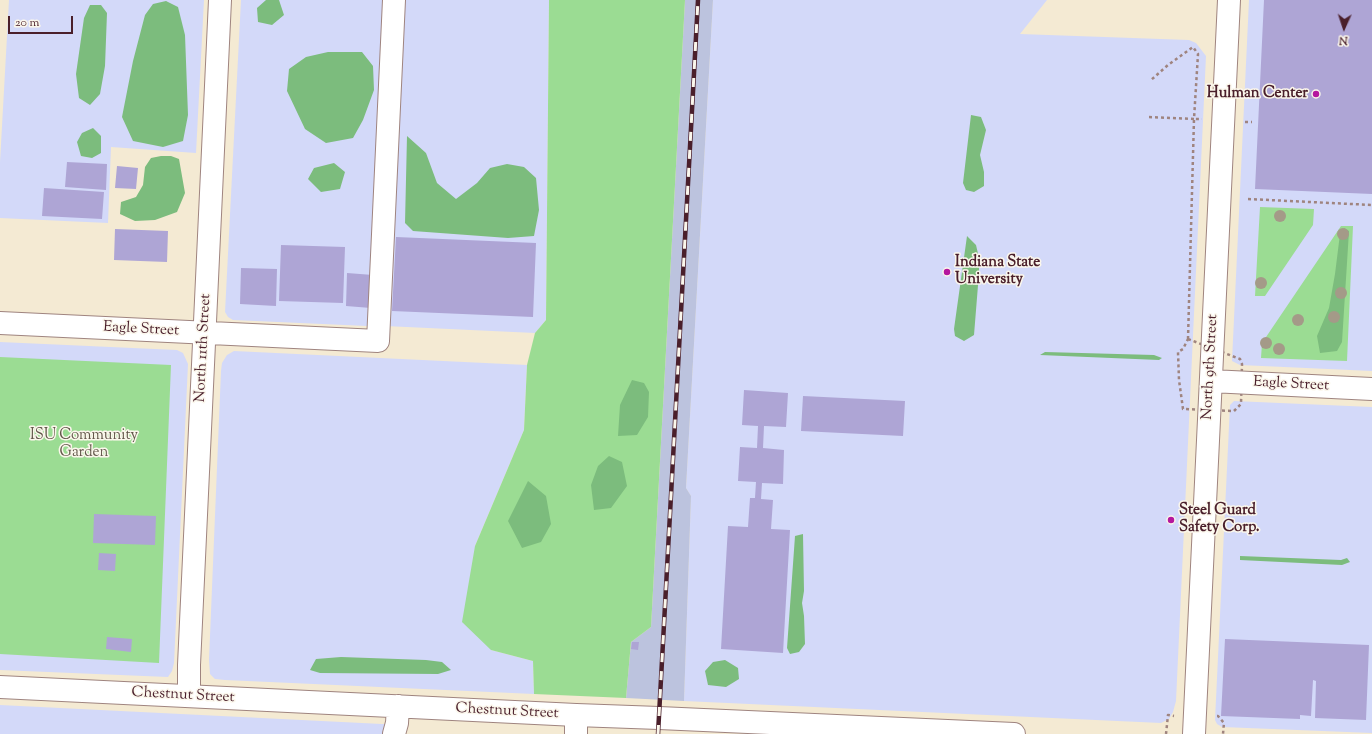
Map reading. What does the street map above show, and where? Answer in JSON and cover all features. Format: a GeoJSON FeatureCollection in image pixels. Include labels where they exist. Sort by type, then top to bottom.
{"type":"FeatureCollection","features":[{"type":"Feature","properties":{"kind":"street","name":"North 11th Street"},"geometry":{"type":"LineString","coordinates":[[189,696],[189,665],[220,0]]}},
{"type":"Feature","properties":{"kind":"street","name":"Eagle Street"},"geometry":{"type":"LineString","coordinates":[[0,323],[378,340],[394,0]]}},
{"type":"Feature","properties":{"kind":"street","name":"North 9th Street"},"geometry":{"type":"LineString","coordinates":[[1194,734],[1229,0]]}},
{"type":"Feature","properties":{"kind":"street","name":"Eagle Street"},"geometry":{"type":"LineString","coordinates":[[1211,381],[1372,388]]}},
{"type":"Feature","properties":{"kind":"street","name":"Chestnut Street"},"geometry":{"type":"LineString","coordinates":[[0,687],[398,706],[576,725],[659,718],[1014,734]]}},
{"type":"Feature","properties":{"kind":"street"},"geometry":{"type":"LineString","coordinates":[[394,734],[397,723],[398,706]]}},
{"type":"Feature","properties":{"kind":"path"},"geometry":{"type":"LineString","coordinates":[[1149,117],[1194,119],[1198,54],[1193,47],[1168,65],[1151,80]]}},
{"type":"Feature","properties":{"kind":"path"},"geometry":{"type":"LineString","coordinates":[[1248,200],[1372,205]]}},
{"type":"Feature","properties":{"kind":"shaded area"},"geometry":{"type":"Polygon","coordinates":[[[9,0],[204,0],[196,153],[111,147],[108,223],[0,218],[0,162],[9,0]]]}},
{"type":"Feature","properties":{"kind":"shaded area"},"geometry":{"type":"Polygon","coordinates":[[[241,0],[382,0],[384,2],[372,323],[367,326],[233,320],[228,317],[225,312],[241,0]]]}},
{"type":"Feature","properties":{"kind":"shaded area"},"geometry":{"type":"Polygon","coordinates":[[[403,0],[549,0],[546,320],[535,333],[385,326],[403,0]]]}},
{"type":"Feature","properties":{"kind":"shaded area"},"geometry":{"type":"Polygon","coordinates":[[[685,0],[713,0],[686,488],[691,496],[684,701],[626,698],[631,642],[651,627],[685,0]]]}},
{"type":"Feature","properties":{"kind":"shaded area","name":"Indiana State University"},"geometry":{"type":"Polygon","coordinates":[[[713,0],[1047,0],[1020,34],[1189,40],[1196,43],[1206,56],[1176,701],[1169,719],[1161,723],[684,701],[691,496],[686,488],[713,0]]]}},
{"type":"Feature","properties":{"kind":"shaded area"},"geometry":{"type":"Polygon","coordinates":[[[1249,0],[1372,0],[1372,371],[1240,365],[1232,361],[1249,0]]]}},
{"type":"Feature","properties":{"kind":"shaded area","name":"ISU Community Garden"},"geometry":{"type":"Polygon","coordinates":[[[0,342],[177,350],[183,353],[188,364],[174,663],[172,671],[168,677],[0,670],[0,342]]]}},
{"type":"Feature","properties":{"kind":"shaded area"},"geometry":{"type":"Polygon","coordinates":[[[234,351],[527,365],[524,430],[475,546],[491,650],[533,661],[534,694],[225,680],[215,679],[210,674],[209,660],[221,371],[222,363],[227,355],[234,351]]]}},
{"type":"Feature","properties":{"kind":"shaded area"},"geometry":{"type":"Polygon","coordinates":[[[1234,401],[1372,407],[1372,733],[1222,727],[1217,724],[1215,720],[1230,405],[1234,401]]]}},
{"type":"Feature","properties":{"kind":"shaded area"},"geometry":{"type":"Polygon","coordinates":[[[0,705],[386,724],[386,734],[0,734],[0,705]]]}},
{"type":"Feature","properties":{"kind":"green space"},"geometry":{"type":"Polygon","coordinates":[[[266,0],[279,0],[284,15],[272,25],[258,22],[257,8],[266,0]]]}},
{"type":"Feature","properties":{"kind":"green space"},"geometry":{"type":"Polygon","coordinates":[[[549,0],[685,0],[651,627],[631,642],[626,698],[534,694],[533,661],[491,650],[462,622],[475,546],[524,430],[527,365],[535,333],[546,320],[549,0]]]}},
{"type":"Feature","properties":{"kind":"green space"},"geometry":{"type":"Polygon","coordinates":[[[166,1],[178,7],[185,35],[188,115],[183,141],[163,147],[133,141],[122,117],[133,61],[145,15],[153,4],[166,1]]]}},
{"type":"Feature","properties":{"kind":"green space"},"geometry":{"type":"Polygon","coordinates":[[[90,5],[101,5],[107,13],[105,66],[100,94],[90,105],[79,98],[76,74],[84,18],[90,5]]]}},
{"type":"Feature","properties":{"kind":"green space"},"geometry":{"type":"Polygon","coordinates":[[[328,52],[362,52],[373,66],[374,90],[363,120],[353,138],[326,143],[305,129],[287,91],[289,69],[306,57],[328,52]]]}},
{"type":"Feature","properties":{"kind":"green space"},"geometry":{"type":"Polygon","coordinates":[[[971,115],[981,117],[986,130],[980,155],[984,172],[984,186],[974,192],[966,190],[963,183],[971,115]]]}},
{"type":"Feature","properties":{"kind":"green space"},"geometry":{"type":"Polygon","coordinates":[[[93,128],[101,136],[101,153],[92,158],[81,156],[77,142],[82,133],[93,128]]]}},
{"type":"Feature","properties":{"kind":"green space"},"geometry":{"type":"Polygon","coordinates":[[[407,136],[426,153],[437,183],[456,199],[477,183],[490,168],[507,164],[524,167],[536,178],[539,210],[534,236],[508,238],[413,231],[405,223],[407,136]]]}},
{"type":"Feature","properties":{"kind":"green space"},"geometry":{"type":"Polygon","coordinates":[[[171,156],[179,159],[185,193],[177,212],[155,220],[135,221],[120,214],[121,202],[136,197],[143,185],[145,167],[151,158],[171,156]]]}},
{"type":"Feature","properties":{"kind":"green space"},"geometry":{"type":"Polygon","coordinates":[[[334,163],[345,172],[340,189],[321,192],[308,179],[314,168],[334,163]]]}},
{"type":"Feature","properties":{"kind":"green space"},"geometry":{"type":"Polygon","coordinates":[[[1260,207],[1314,209],[1313,225],[1265,296],[1255,296],[1260,207]]]}},
{"type":"Feature","properties":{"kind":"green space"},"geometry":{"type":"Polygon","coordinates":[[[1341,226],[1353,226],[1347,361],[1261,358],[1262,343],[1341,226]]]}},
{"type":"Feature","properties":{"kind":"green space"},"geometry":{"type":"Polygon","coordinates":[[[1344,228],[1349,231],[1342,342],[1337,351],[1320,353],[1317,336],[1329,308],[1340,234],[1344,228]]]}},
{"type":"Feature","properties":{"kind":"green space"},"geometry":{"type":"Polygon","coordinates":[[[967,236],[976,245],[979,258],[979,273],[974,335],[964,341],[955,336],[954,329],[967,236]]]}},
{"type":"Feature","properties":{"kind":"green space"},"geometry":{"type":"Polygon","coordinates":[[[1045,352],[1154,355],[1162,358],[1159,360],[1040,355],[1045,352]]]}},
{"type":"Feature","properties":{"kind":"green space","name":"ISU Community Garden"},"geometry":{"type":"Polygon","coordinates":[[[0,357],[171,365],[159,663],[0,654],[0,357]]]}},
{"type":"Feature","properties":{"kind":"green space"},"geometry":{"type":"Polygon","coordinates":[[[632,380],[644,383],[649,392],[648,417],[637,435],[618,436],[620,405],[632,380]]]}},
{"type":"Feature","properties":{"kind":"green space"},"geometry":{"type":"Polygon","coordinates":[[[609,456],[622,462],[627,486],[611,508],[594,510],[591,485],[598,466],[609,456]]]}},
{"type":"Feature","properties":{"kind":"green space"},"geometry":{"type":"Polygon","coordinates":[[[528,481],[546,496],[551,524],[541,542],[522,548],[508,521],[528,481]]]}},
{"type":"Feature","properties":{"kind":"green space"},"geometry":{"type":"Polygon","coordinates":[[[803,534],[804,591],[802,603],[805,644],[799,652],[790,654],[787,648],[795,536],[803,534]]]}},
{"type":"Feature","properties":{"kind":"green space"},"geometry":{"type":"Polygon","coordinates":[[[1240,556],[1341,560],[1347,558],[1350,562],[1342,565],[1240,560],[1240,556]]]}},
{"type":"Feature","properties":{"kind":"green space"},"geometry":{"type":"Polygon","coordinates":[[[341,657],[426,660],[442,662],[451,670],[438,674],[320,673],[310,670],[316,659],[341,657]]]}},
{"type":"Feature","properties":{"kind":"green space"},"geometry":{"type":"Polygon","coordinates":[[[725,660],[738,668],[739,679],[726,687],[708,685],[705,671],[713,662],[725,660]]]}},
{"type":"Feature","properties":{"kind":"building","name":"Hulman Center"},"geometry":{"type":"Polygon","coordinates":[[[1264,0],[1372,0],[1372,194],[1255,189],[1264,0]]]}},
{"type":"Feature","properties":{"kind":"building"},"geometry":{"type":"Polygon","coordinates":[[[67,162],[107,164],[106,190],[65,187],[67,162]]]}},
{"type":"Feature","properties":{"kind":"building"},"geometry":{"type":"Polygon","coordinates":[[[117,166],[138,168],[136,189],[115,188],[117,166]]]}},
{"type":"Feature","properties":{"kind":"building"},"geometry":{"type":"Polygon","coordinates":[[[44,188],[104,192],[102,219],[42,216],[44,188]]]}},
{"type":"Feature","properties":{"kind":"building"},"geometry":{"type":"Polygon","coordinates":[[[115,229],[168,231],[167,262],[114,260],[115,229]]]}},
{"type":"Feature","properties":{"kind":"building"},"geometry":{"type":"Polygon","coordinates":[[[396,237],[536,243],[533,317],[392,311],[396,237]]]}},
{"type":"Feature","properties":{"kind":"building"},"geometry":{"type":"Polygon","coordinates":[[[281,245],[345,247],[343,303],[279,301],[281,245]]]}},
{"type":"Feature","properties":{"kind":"building"},"geometry":{"type":"Polygon","coordinates":[[[241,268],[277,269],[276,306],[240,304],[241,268]]]}},
{"type":"Feature","properties":{"kind":"building"},"geometry":{"type":"Polygon","coordinates":[[[347,273],[373,275],[371,308],[346,306],[347,273]]]}},
{"type":"Feature","properties":{"kind":"building"},"geometry":{"type":"Polygon","coordinates":[[[744,390],[788,393],[786,427],[764,426],[763,448],[784,450],[783,484],[762,483],[761,499],[773,500],[771,529],[790,530],[783,653],[721,649],[728,526],[748,527],[750,498],[755,498],[756,482],[738,481],[740,447],[757,448],[758,426],[742,425],[744,390]]]}},
{"type":"Feature","properties":{"kind":"building"},"geometry":{"type":"Polygon","coordinates":[[[803,396],[905,401],[903,436],[801,431],[803,396]]]}},
{"type":"Feature","properties":{"kind":"building"},"geometry":{"type":"Polygon","coordinates":[[[94,514],[156,516],[155,545],[93,543],[94,514]]]}},
{"type":"Feature","properties":{"kind":"building"},"geometry":{"type":"Polygon","coordinates":[[[99,553],[116,554],[115,571],[98,570],[99,553]]]}},
{"type":"Feature","properties":{"kind":"building"},"geometry":{"type":"Polygon","coordinates":[[[107,637],[132,639],[131,652],[106,649],[107,637]]]}},
{"type":"Feature","properties":{"kind":"building"},"geometry":{"type":"Polygon","coordinates":[[[1225,639],[1369,645],[1366,720],[1315,718],[1316,681],[1313,680],[1311,716],[1300,715],[1300,719],[1221,716],[1225,639]]]}},
{"type":"Feature","properties":{"kind":"building"},"geometry":{"type":"Polygon","coordinates":[[[632,642],[639,642],[638,650],[631,649],[632,642]]]}},
{"type":"Feature","properties":{"kind":"railway"},"geometry":{"type":"LineString","coordinates":[[658,734],[698,0]]}},
{"type":"Feature","properties":{"kind":"place","name":"Hulman Center"},"geometry":{"type":"Point","coordinates":[1316,94]}},
{"type":"Feature","properties":{"kind":"place","name":"Indiana State University"},"geometry":{"type":"Point","coordinates":[947,272]}},
{"type":"Feature","properties":{"kind":"place","name":"Steel Guard Safety Corp."},"geometry":{"type":"Point","coordinates":[1171,520]}}]}
